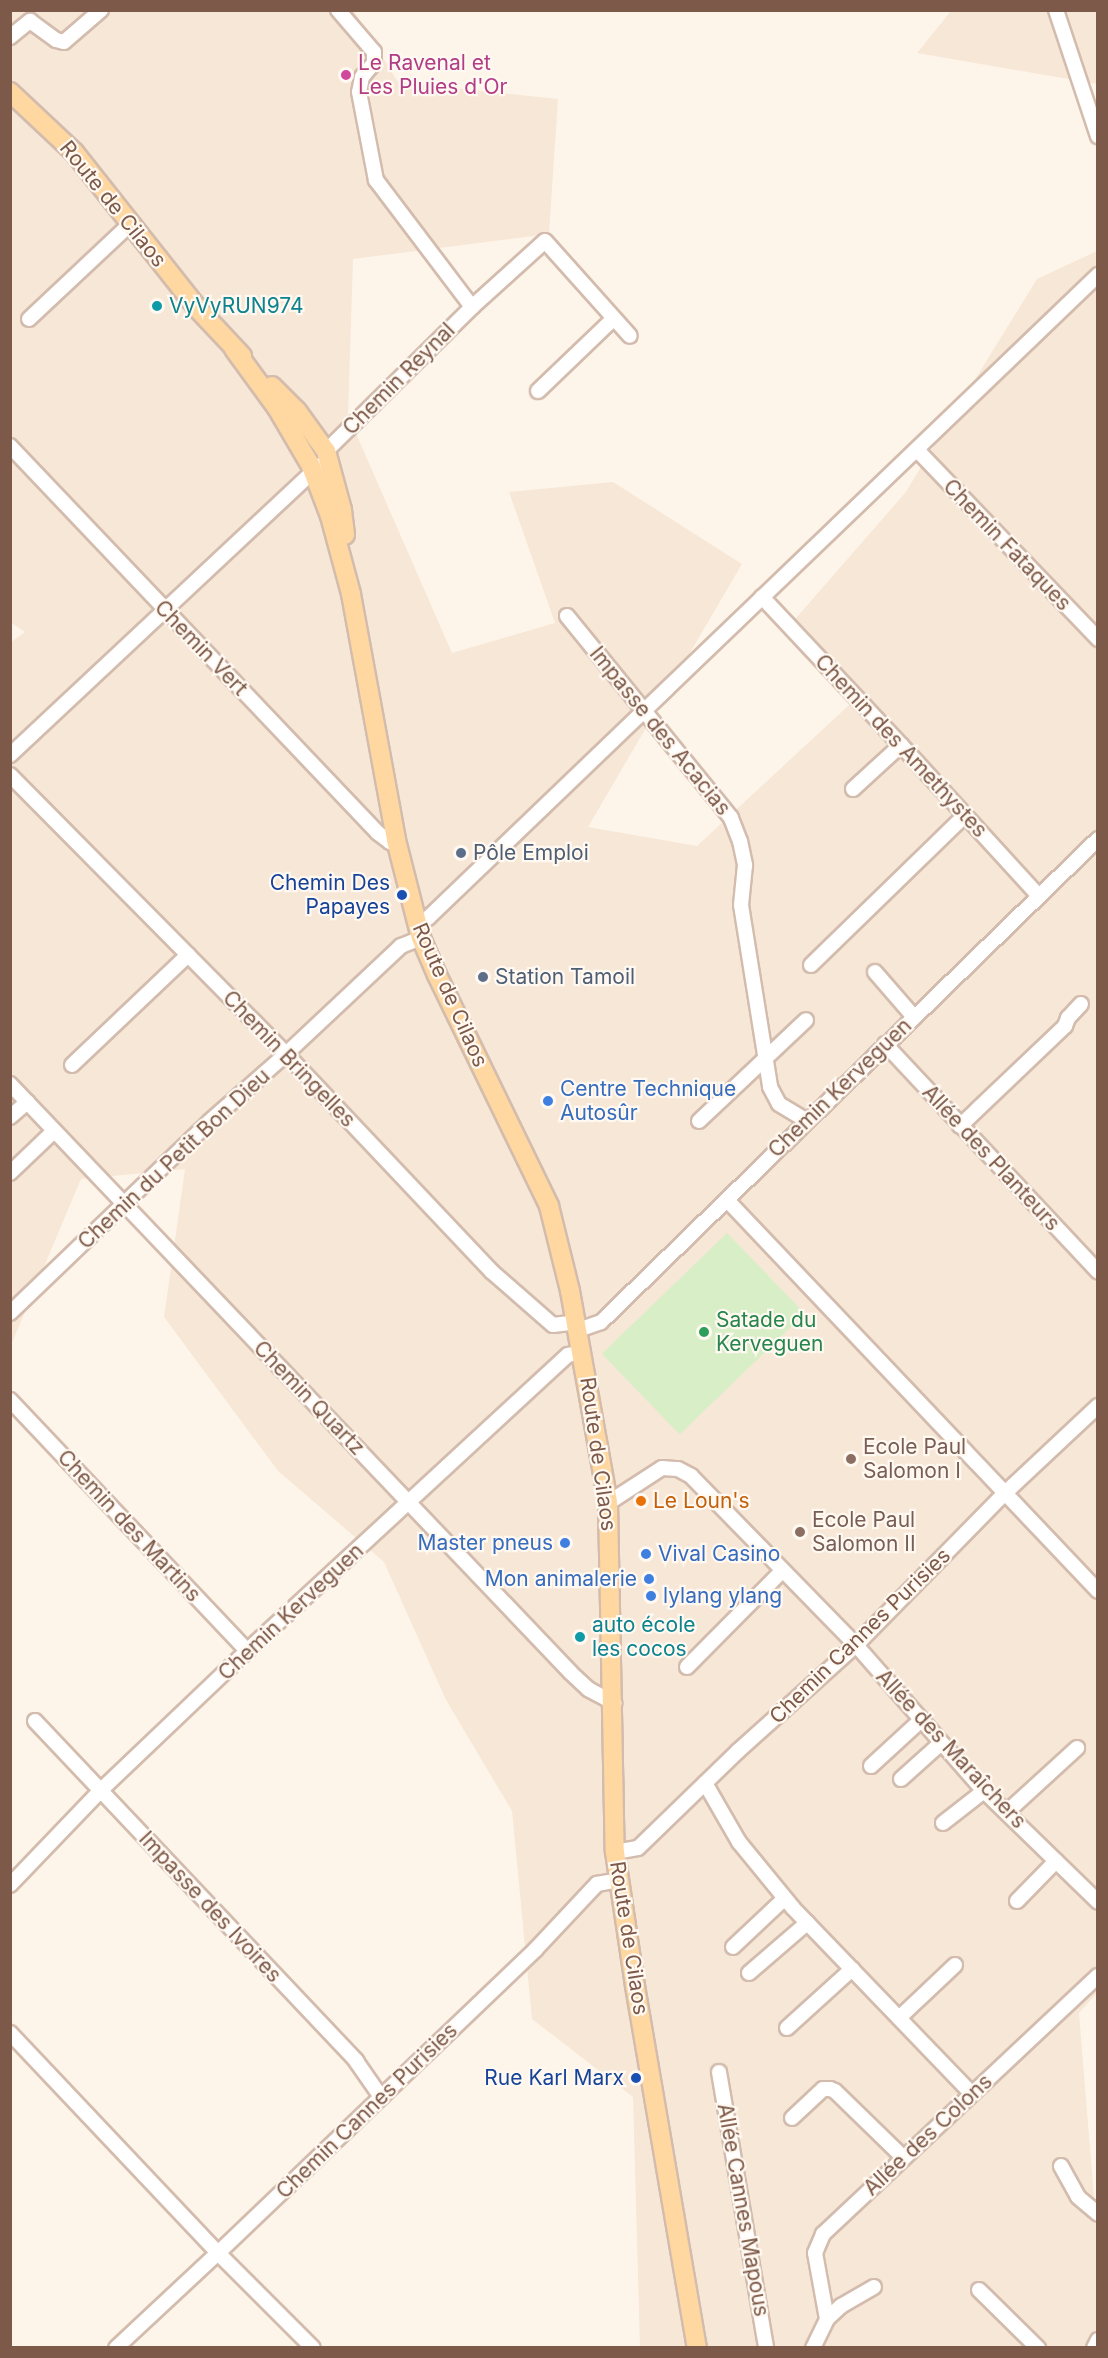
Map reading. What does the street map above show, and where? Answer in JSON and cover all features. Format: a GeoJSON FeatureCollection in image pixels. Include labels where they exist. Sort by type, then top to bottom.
{"type":"FeatureCollection","features":[{"type":"Feature","properties":{"kind":"main road","name":"Route de Cilaos"},"geometry":{"type":"LineString","coordinates":[[10,92],[74,152],[196,308],[273,393],[297,411],[327,455],[342,510],[351,594],[396,840],[419,931],[437,975],[549,1206],[577,1326],[608,1503],[614,1703],[615,1852],[635,1986],[675,2205],[697,2348]]}},
{"type":"Feature","properties":{"kind":"main road","name":"Route de Cilaos"},"geometry":{"type":"LineString","coordinates":[[273,393],[312,470],[330,516],[351,594]]}},
{"type":"Feature","properties":{"kind":"street"},"geometry":{"type":"LineString","coordinates":[[10,37],[30,21],[56,40],[64,42],[101,10]]}},
{"type":"Feature","properties":{"kind":"street"},"geometry":{"type":"LineString","coordinates":[[338,10],[374,52],[374,63],[362,77],[359,92],[376,180],[472,307]]}},
{"type":"Feature","properties":{"kind":"street"},"geometry":{"type":"LineString","coordinates":[[1056,10],[1098,136]]}},
{"type":"Feature","properties":{"kind":"street"},"geometry":{"type":"LineString","coordinates":[[29,319],[130,224]]}},
{"type":"Feature","properties":{"kind":"street","name":"Chemin Reynal"},"geometry":{"type":"LineString","coordinates":[[10,755],[312,470],[472,307],[545,241],[614,318]]}},
{"type":"Feature","properties":{"kind":"street","name":"Chemin du Petit Bon Dieu"},"geometry":{"type":"LineString","coordinates":[[10,1313],[209,1122],[419,931],[428,918],[645,708],[1098,275]]}},
{"type":"Feature","properties":{"kind":"street"},"geometry":{"type":"LineString","coordinates":[[538,391],[614,318],[630,336]]}},
{"type":"Feature","properties":{"kind":"street","name":"Chemin Vert"},"geometry":{"type":"LineString","coordinates":[[10,446],[378,833],[390,842],[396,840]]}},
{"type":"Feature","properties":{"kind":"street","name":"Chemin Fataques"},"geometry":{"type":"LineString","coordinates":[[917,450],[1098,639]]}},
{"type":"Feature","properties":{"kind":"street","name":"Chemin des Amethystes"},"geometry":{"type":"LineString","coordinates":[[762,597],[1039,896]]}},
{"type":"Feature","properties":{"kind":"street","name":"Impasse des Acacias"},"geometry":{"type":"LineString","coordinates":[[567,616],[645,708],[731,818],[740,841],[745,865],[741,905],[770,1087],[775,1099],[806,1120]]}},
{"type":"Feature","properties":{"kind":"street"},"geometry":{"type":"LineString","coordinates":[[853,789],[901,745]]}},
{"type":"Feature","properties":{"kind":"street","name":"Chemin Bringelles"},"geometry":{"type":"LineString","coordinates":[[10,775],[286,1054],[491,1271],[553,1325],[577,1326]]}},
{"type":"Feature","properties":{"kind":"street"},"geometry":{"type":"LineString","coordinates":[[812,965],[965,815]]}},
{"type":"Feature","properties":{"kind":"street","name":"Chemin Kerveguen"},"geometry":{"type":"LineString","coordinates":[[577,1326],[601,1322],[806,1120],[1098,839]]}},
{"type":"Feature","properties":{"kind":"street"},"geometry":{"type":"LineString","coordinates":[[72,1065],[188,955]]}},
{"type":"Feature","properties":{"kind":"street"},"geometry":{"type":"LineString","coordinates":[[875,972],[914,1017]]}},
{"type":"Feature","properties":{"kind":"street"},"geometry":{"type":"LineString","coordinates":[[960,1126],[1065,1026],[1068,1018],[1081,1004]]}},
{"type":"Feature","properties":{"kind":"street"},"geometry":{"type":"LineString","coordinates":[[699,1121],[806,1020]]}},
{"type":"Feature","properties":{"kind":"street","name":"Allée des Planteurs"},"geometry":{"type":"LineString","coordinates":[[885,1044],[1098,1272]]}},
{"type":"Feature","properties":{"kind":"street","name":"Chemin Quartz"},"geometry":{"type":"LineString","coordinates":[[10,1084],[571,1673],[588,1689],[614,1703]]}},
{"type":"Feature","properties":{"kind":"street"},"geometry":{"type":"LineString","coordinates":[[10,1117],[27,1102]]}},
{"type":"Feature","properties":{"kind":"street"},"geometry":{"type":"LineString","coordinates":[[10,1173],[54,1131]]}},
{"type":"Feature","properties":{"kind":"street"},"geometry":{"type":"LineString","coordinates":[[727,1200],[1098,1591]]}},
{"type":"Feature","properties":{"kind":"street","name":"Chemin Kerveguen"},"geometry":{"type":"LineString","coordinates":[[10,1885],[100,1791],[247,1651],[568,1355],[582,1352]]}},
{"type":"Feature","properties":{"kind":"street","name":"Chemin des Martins"},"geometry":{"type":"LineString","coordinates":[[10,1400],[247,1651]]}},
{"type":"Feature","properties":{"kind":"street","name":"Chemin Cannes Purisies"},"geometry":{"type":"LineString","coordinates":[[615,1852],[638,1848],[705,1783],[856,1645],[1006,1492],[1098,1406]]}},
{"type":"Feature","properties":{"kind":"street","name":"Allée des Maraîchers"},"geometry":{"type":"LineString","coordinates":[[608,1503],[662,1467],[678,1469],[691,1476],[856,1645],[940,1744],[984,1791],[1098,1902]]}},
{"type":"Feature","properties":{"kind":"street"},"geometry":{"type":"LineString","coordinates":[[687,1667],[783,1570]]}},
{"type":"Feature","properties":{"kind":"street"},"geometry":{"type":"LineString","coordinates":[[872,1766],[921,1720]]}},
{"type":"Feature","properties":{"kind":"street","name":"Impasse des Ivoires"},"geometry":{"type":"LineString","coordinates":[[35,1721],[356,2061],[381,2097]]}},
{"type":"Feature","properties":{"kind":"street"},"geometry":{"type":"LineString","coordinates":[[901,1779],[940,1744]]}},
{"type":"Feature","properties":{"kind":"street"},"geometry":{"type":"LineString","coordinates":[[1007,1812],[1077,1748]]}},
{"type":"Feature","properties":{"kind":"street"},"geometry":{"type":"LineString","coordinates":[[705,1783],[739,1842],[784,1899],[972,2094]]}},
{"type":"Feature","properties":{"kind":"street"},"geometry":{"type":"LineString","coordinates":[[944,1823],[984,1791]]}},
{"type":"Feature","properties":{"kind":"street"},"geometry":{"type":"LineString","coordinates":[[1017,1900],[1056,1861]]}},
{"type":"Feature","properties":{"kind":"street","name":"Chemin Cannes Purisies"},"geometry":{"type":"LineString","coordinates":[[116,2348],[535,1950],[597,1884],[619,1880]]}},
{"type":"Feature","properties":{"kind":"street"},"geometry":{"type":"LineString","coordinates":[[733,1947],[784,1899]]}},
{"type":"Feature","properties":{"kind":"street"},"geometry":{"type":"LineString","coordinates":[[749,1973],[807,1923]]}},
{"type":"Feature","properties":{"kind":"street"},"geometry":{"type":"LineString","coordinates":[[899,2018],[955,1965]]}},
{"type":"Feature","properties":{"kind":"street"},"geometry":{"type":"LineString","coordinates":[[787,2028],[852,1969]]}},
{"type":"Feature","properties":{"kind":"street","name":"Allée des Colons"},"geometry":{"type":"LineString","coordinates":[[827,2319],[815,2253],[819,2240],[1096,1980]]}},
{"type":"Feature","properties":{"kind":"street"},"geometry":{"type":"LineString","coordinates":[[10,2033],[218,2253],[313,2348]]}},
{"type":"Feature","properties":{"kind":"street","name":"Allée Cannes Mapous"},"geometry":{"type":"LineString","coordinates":[[719,2072],[766,2348]]}},
{"type":"Feature","properties":{"kind":"street"},"geometry":{"type":"LineString","coordinates":[[792,2118],[823,2089],[830,2089],[835,2091],[904,2158]]}},
{"type":"Feature","properties":{"kind":"street"},"geometry":{"type":"LineString","coordinates":[[1061,2166],[1078,2197],[1098,2214]]}},
{"type":"Feature","properties":{"kind":"street"},"geometry":{"type":"LineString","coordinates":[[819,2345],[827,2319],[841,2306],[874,2287]]}},
{"type":"Feature","properties":{"kind":"street"},"geometry":{"type":"LineString","coordinates":[[979,2290],[1038,2348]]}},
{"type":"Feature","properties":{"kind":"street"},"geometry":{"type":"LineString","coordinates":[[1094,2348],[1098,2340]]}},
{"type":"Feature","properties":{"kind":"shaded area"},"geometry":{"type":"Polygon","coordinates":[[[11,11],[354,11],[398,82],[558,99],[549,234],[353,259],[348,415],[452,653],[555,623],[509,492],[613,482],[742,564],[588,827],[697,846],[849,705],[783,633],[905,493],[1037,279],[1097,251],[1098,1992],[1079,2013],[1097,2212],[1097,2347],[640,2347],[633,2097],[532,2019],[512,1811],[446,1700],[384,1562],[278,1471],[164,1317],[185,1169],[81,1179],[11,1345],[10,643],[25,632],[10,622],[11,11]]]}},
{"type":"Feature","properties":{"kind":"shaded area"},"geometry":{"type":"Polygon","coordinates":[[[951,11],[1097,11],[1097,84],[917,53],[951,11]]]}},
{"type":"Feature","properties":{"kind":"green space","name":"Satade du Kerveguen"},"geometry":{"type":"Polygon","coordinates":[[[727,1233],[805,1314],[680,1434],[602,1354],[727,1233]]]}},
{"type":"Feature","properties":{"kind":"place","name":"Le Ravenal et Les Pluies d'Or"},"geometry":{"type":"Point","coordinates":[346,75]}},
{"type":"Feature","properties":{"kind":"place","name":"VyVyRUN974"},"geometry":{"type":"Point","coordinates":[157,306]}},
{"type":"Feature","properties":{"kind":"place","name":"Pôle Emploi"},"geometry":{"type":"Point","coordinates":[461,853]}},
{"type":"Feature","properties":{"kind":"place","name":"Chemin Des Papayes"},"geometry":{"type":"Point","coordinates":[402,895]}},
{"type":"Feature","properties":{"kind":"place","name":"Station Tamoil"},"geometry":{"type":"Point","coordinates":[483,977]}},
{"type":"Feature","properties":{"kind":"place","name":"Centre Technique Autosûr"},"geometry":{"type":"Point","coordinates":[548,1101]}},
{"type":"Feature","properties":{"kind":"place","name":"Satade du Kerveguen"},"geometry":{"type":"Point","coordinates":[704,1332]}},
{"type":"Feature","properties":{"kind":"place","name":"Ecole Paul Salomon I"},"geometry":{"type":"Point","coordinates":[851,1459]}},
{"type":"Feature","properties":{"kind":"place","name":"Le Loun's"},"geometry":{"type":"Point","coordinates":[641,1501]}},
{"type":"Feature","properties":{"kind":"place","name":"Ecole Paul Salomon II"},"geometry":{"type":"Point","coordinates":[800,1532]}},
{"type":"Feature","properties":{"kind":"place","name":"Master pneus"},"geometry":{"type":"Point","coordinates":[565,1543]}},
{"type":"Feature","properties":{"kind":"place","name":"Vival Casino"},"geometry":{"type":"Point","coordinates":[646,1554]}},
{"type":"Feature","properties":{"kind":"place","name":"Mon animalerie"},"geometry":{"type":"Point","coordinates":[649,1579]}},
{"type":"Feature","properties":{"kind":"place","name":"lylang ylang"},"geometry":{"type":"Point","coordinates":[651,1596]}},
{"type":"Feature","properties":{"kind":"place","name":"auto école les cocos"},"geometry":{"type":"Point","coordinates":[580,1637]}},
{"type":"Feature","properties":{"kind":"place","name":"Rue Karl Marx"},"geometry":{"type":"Point","coordinates":[636,2078]}}]}
